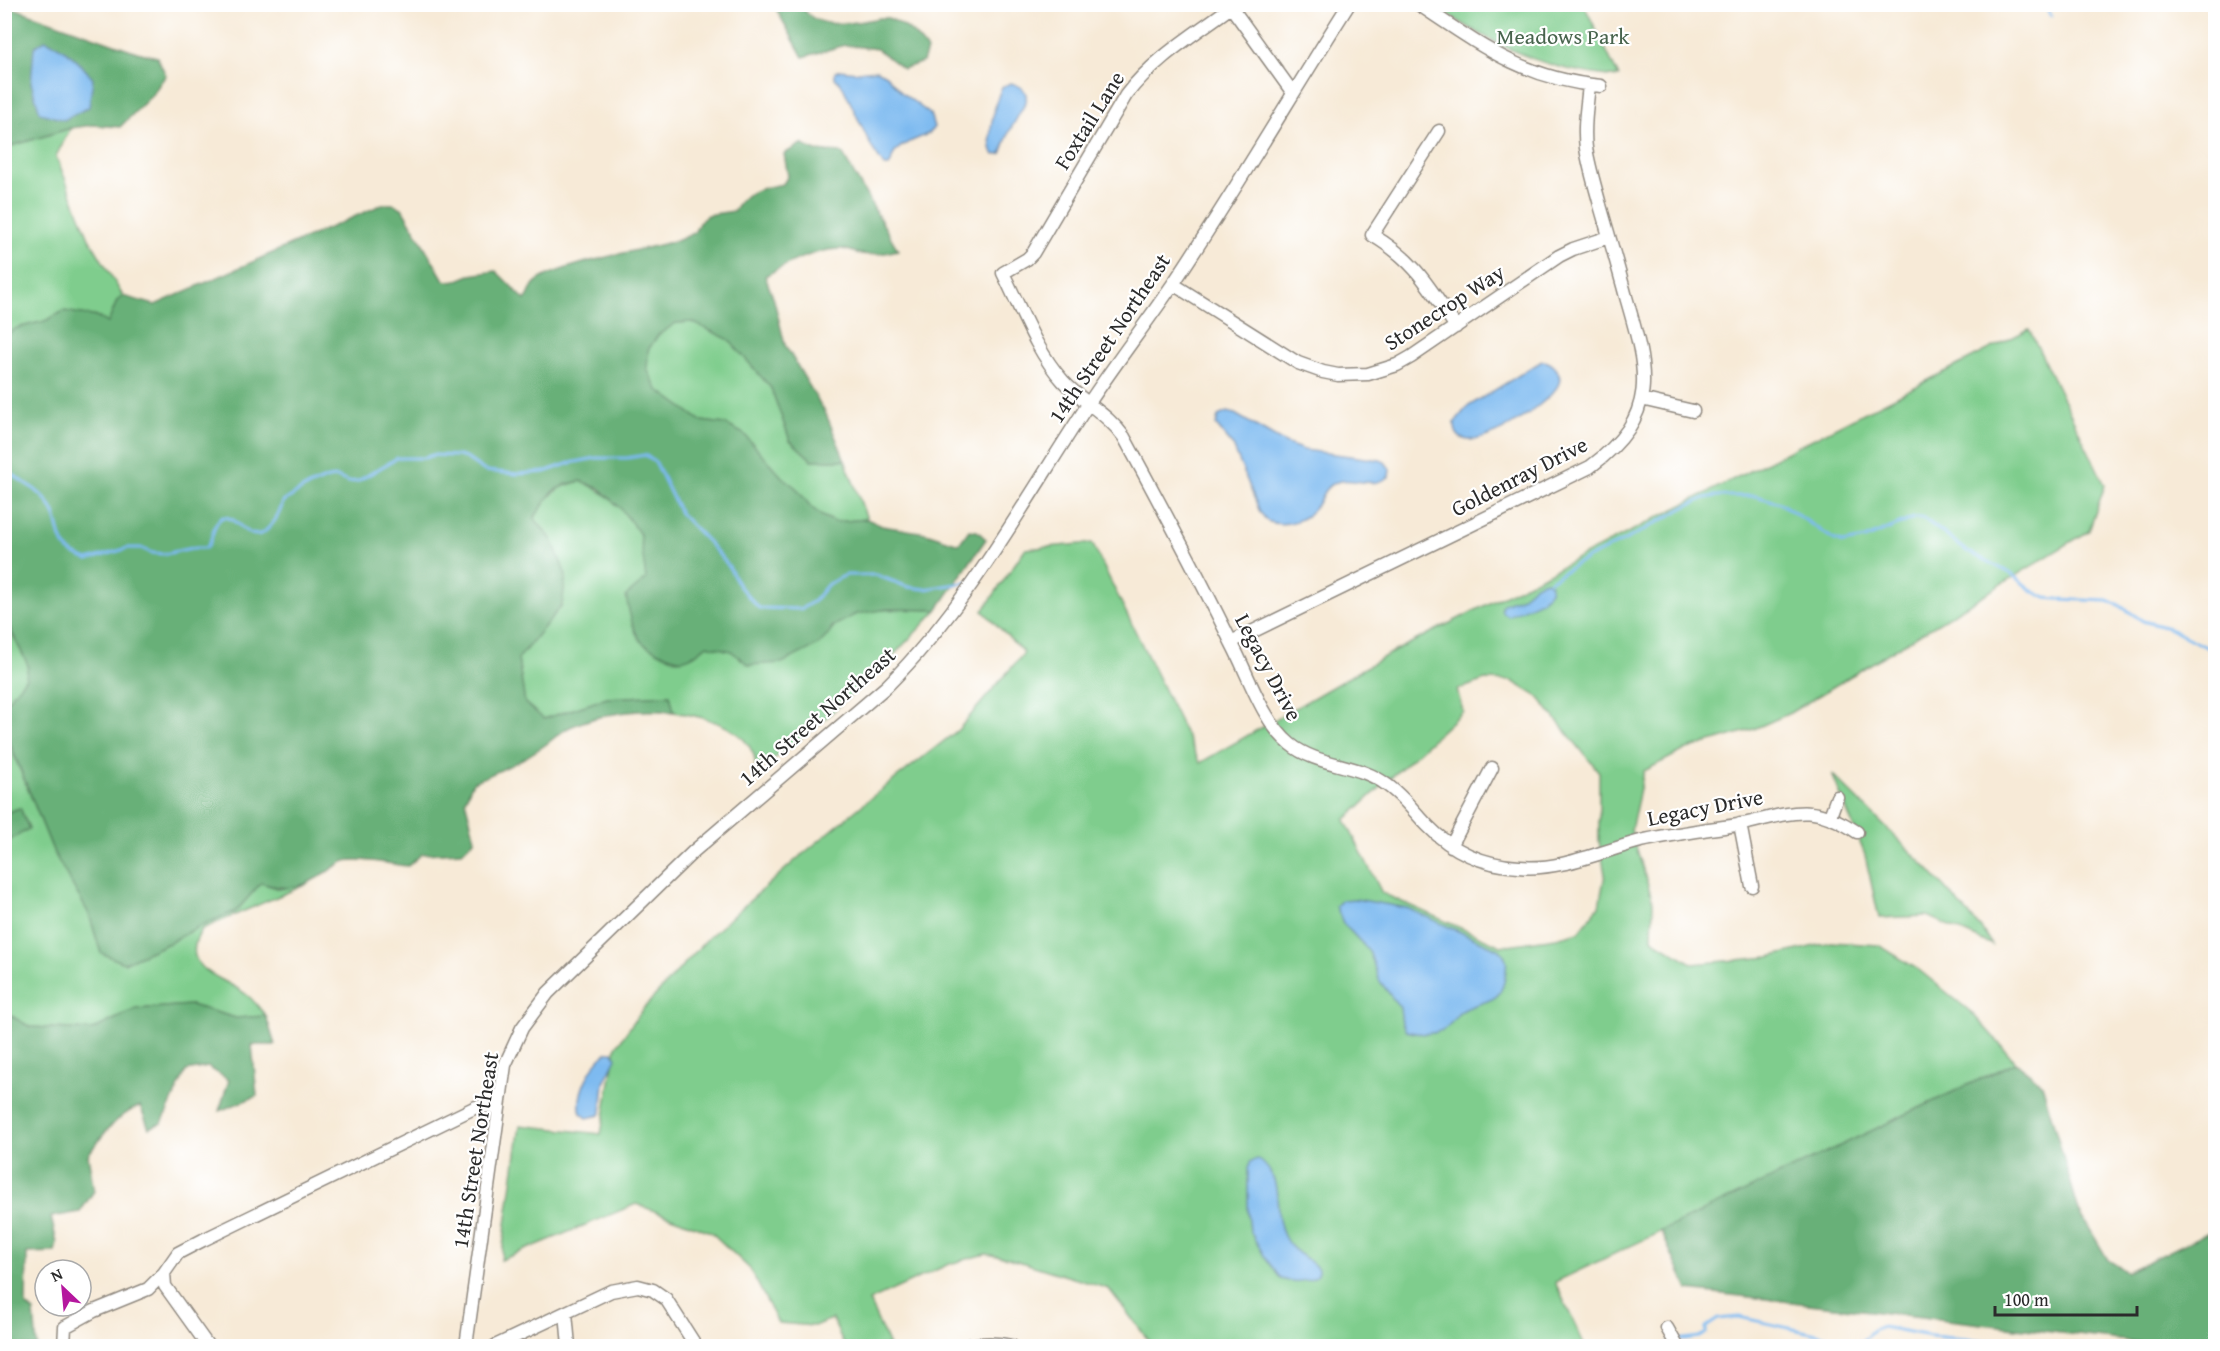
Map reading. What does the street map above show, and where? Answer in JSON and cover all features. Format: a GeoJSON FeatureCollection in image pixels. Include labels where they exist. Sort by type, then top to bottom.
{"type":"FeatureCollection","features":[{"type":"Feature","properties":{"kind":"street","name":"14th Street Northeast"},"geometry":{"type":"LineString","coordinates":[[466,1347],[505,1065],[522,1028],[548,993],[694,851],[910,664],[968,592],[1088,405],[1173,284],[1349,4]]}},
{"type":"Feature","properties":{"kind":"street","name":"Goldenray Drive"},"geometry":{"type":"LineString","coordinates":[[1232,642],[1590,467],[1624,436],[1641,399],[1643,361],[1586,148],[1585,118],[1595,85],[1561,80],[1522,68],[1418,4]]}},
{"type":"Feature","properties":{"kind":"street"},"geometry":{"type":"LineString","coordinates":[[1230,6],[1293,93]]}},
{"type":"Feature","properties":{"kind":"street","name":"Foxtail Lane"},"geometry":{"type":"LineString","coordinates":[[1003,273],[1033,253],[1136,82],[1156,62],[1230,6]]}},
{"type":"Feature","properties":{"kind":"street"},"geometry":{"type":"LineString","coordinates":[[1439,131],[1372,234],[1407,258],[1456,327]]}},
{"type":"Feature","properties":{"kind":"street","name":"Stonecrop Way"},"geometry":{"type":"LineString","coordinates":[[1173,284],[1298,363],[1330,374],[1368,374],[1411,357],[1559,256],[1609,237]]}},
{"type":"Feature","properties":{"kind":"street","name":"Legacy Drive"},"geometry":{"type":"LineString","coordinates":[[1003,273],[1049,363],[1065,383],[1088,405],[1109,418],[1124,437],[1232,642],[1265,712],[1280,734],[1301,753],[1374,777],[1387,785],[1451,846],[1483,861],[1531,868],[1564,862],[1640,841],[1740,825],[1790,812],[1830,816],[1857,832]]}},
{"type":"Feature","properties":{"kind":"street"},"geometry":{"type":"LineString","coordinates":[[1641,399],[1694,411]]}},
{"type":"Feature","properties":{"kind":"street"},"geometry":{"type":"LineString","coordinates":[[1451,846],[1492,768]]}},
{"type":"Feature","properties":{"kind":"street"},"geometry":{"type":"LineString","coordinates":[[1830,816],[1837,797]]}},
{"type":"Feature","properties":{"kind":"street"},"geometry":{"type":"LineString","coordinates":[[1740,825],[1752,886]]}},
{"type":"Feature","properties":{"kind":"street"},"geometry":{"type":"LineString","coordinates":[[64,1347],[65,1327],[94,1311],[148,1289],[164,1273],[178,1253],[476,1107],[499,1106]]}},
{"type":"Feature","properties":{"kind":"street"},"geometry":{"type":"LineString","coordinates":[[164,1273],[165,1286],[208,1347]]}},
{"type":"Feature","properties":{"kind":"street"},"geometry":{"type":"LineString","coordinates":[[495,1347],[611,1291],[638,1286],[653,1290],[666,1299],[696,1347]]}},
{"type":"Feature","properties":{"kind":"street"},"geometry":{"type":"LineString","coordinates":[[566,1313],[569,1347]]}},
{"type":"Feature","properties":{"kind":"street"},"geometry":{"type":"LineString","coordinates":[[1667,1328],[1677,1347]]}},
{"type":"Feature","properties":{"kind":"street"},"geometry":{"type":"LineString","coordinates":[[963,1347],[991,1343],[1012,1347]]}},
{"type":"Feature","properties":{"kind":"green space"},"geometry":{"type":"Polygon","coordinates":[[[5,5],[157,57],[166,75],[152,95],[120,127],[93,125],[71,128],[5,148],[5,5]]]}},
{"type":"Feature","properties":{"kind":"green space"},"geometry":{"type":"Polygon","coordinates":[[[774,5],[801,5],[807,13],[822,22],[841,24],[888,18],[915,35],[927,50],[923,62],[903,69],[877,49],[845,45],[803,57],[774,5]]]}},
{"type":"Feature","properties":{"kind":"green space","name":"Meadows Park"},"geometry":{"type":"Polygon","coordinates":[[[1433,5],[1584,5],[1619,77],[1567,69],[1521,54],[1478,33],[1433,5]]]}},
{"type":"Feature","properties":{"kind":"green space"},"geometry":{"type":"Polygon","coordinates":[[[71,128],[56,156],[89,238],[123,296],[117,301],[108,324],[98,317],[64,311],[45,321],[17,328],[5,336],[5,148],[71,128]]]}},
{"type":"Feature","properties":{"kind":"green space"},"geometry":{"type":"Polygon","coordinates":[[[801,144],[816,151],[842,153],[898,250],[871,255],[842,249],[829,250],[801,258],[765,276],[774,300],[785,345],[826,414],[845,460],[812,460],[790,440],[771,388],[728,339],[692,322],[676,323],[658,335],[648,350],[647,369],[657,389],[701,421],[725,424],[744,434],[781,476],[796,488],[811,507],[822,516],[835,522],[867,519],[882,526],[926,533],[959,544],[969,530],[977,531],[986,539],[937,610],[888,609],[856,614],[832,627],[829,634],[818,645],[782,663],[749,665],[731,651],[707,645],[689,658],[672,658],[642,643],[635,631],[630,614],[626,596],[646,579],[640,534],[621,509],[600,489],[581,481],[567,484],[553,491],[534,518],[552,540],[566,575],[562,605],[518,659],[525,703],[544,719],[607,698],[670,695],[674,712],[621,713],[582,722],[566,729],[523,759],[473,782],[465,800],[475,839],[462,852],[422,854],[408,866],[349,860],[310,882],[296,887],[288,888],[261,883],[236,911],[124,963],[101,953],[89,914],[54,853],[5,731],[5,704],[26,678],[28,665],[5,618],[5,336],[17,328],[45,321],[64,311],[98,317],[108,323],[117,301],[123,296],[155,305],[383,204],[393,204],[402,208],[444,280],[453,282],[470,275],[496,271],[525,300],[534,284],[543,277],[579,264],[679,240],[694,233],[699,223],[707,215],[734,211],[748,194],[783,184],[788,176],[784,154],[801,144]]]}},
{"type":"Feature","properties":{"kind":"green space"},"geometry":{"type":"Polygon","coordinates":[[[692,322],[728,339],[744,356],[771,388],[790,440],[812,460],[845,460],[867,519],[835,522],[822,516],[811,507],[796,488],[781,476],[744,434],[725,424],[701,421],[657,389],[647,370],[648,350],[658,335],[676,323],[692,322]]]}},
{"type":"Feature","properties":{"kind":"green space"},"geometry":{"type":"Polygon","coordinates":[[[2029,329],[2105,485],[2089,531],[1790,713],[1754,729],[1687,749],[1644,771],[1631,830],[1653,902],[1652,939],[1693,964],[1769,957],[1831,942],[1879,945],[1919,970],[1971,1012],[2016,1062],[1555,1282],[1585,1346],[1153,1346],[1109,1289],[1008,1258],[986,1254],[949,1264],[869,1301],[889,1346],[845,1346],[832,1319],[814,1326],[778,1323],[750,1269],[711,1232],[636,1204],[501,1260],[520,1125],[601,1134],[616,1047],[642,1010],[709,937],[798,858],[958,730],[1024,653],[983,611],[1025,549],[1092,543],[1200,763],[1389,654],[2029,329]],[[1485,680],[1457,690],[1463,711],[1345,820],[1382,893],[1501,946],[1556,938],[1579,932],[1599,906],[1605,874],[1599,841],[1599,772],[1538,697],[1512,681],[1485,680]]]}},
{"type":"Feature","properties":{"kind":"green space"},"geometry":{"type":"Polygon","coordinates":[[[581,481],[598,490],[622,509],[639,533],[647,579],[626,596],[675,660],[692,656],[707,645],[731,651],[750,665],[829,634],[836,624],[848,617],[878,610],[937,610],[888,661],[816,727],[756,772],[754,755],[740,735],[708,719],[674,712],[670,695],[607,698],[543,719],[525,703],[518,659],[562,605],[552,540],[534,518],[553,493],[581,481]]]}},
{"type":"Feature","properties":{"kind":"green space"},"geometry":{"type":"Polygon","coordinates":[[[4,618],[28,665],[26,678],[5,704],[4,618]]]}},
{"type":"Feature","properties":{"kind":"green space"},"geometry":{"type":"Polygon","coordinates":[[[4,731],[54,853],[89,914],[101,953],[124,963],[236,911],[261,883],[280,889],[307,884],[202,929],[195,943],[198,963],[205,970],[247,995],[266,1016],[236,1018],[191,1005],[136,1009],[92,1030],[30,1027],[5,1012],[5,843],[29,828],[20,808],[5,813],[4,731]]]}},
{"type":"Feature","properties":{"kind":"green space"},"geometry":{"type":"Polygon","coordinates":[[[1832,774],[1929,870],[1981,928],[1992,945],[1927,916],[1879,918],[1865,855],[1832,774]]]}},
{"type":"Feature","properties":{"kind":"green space"},"geometry":{"type":"Polygon","coordinates":[[[20,808],[29,829],[5,843],[5,813],[20,808]]]}},
{"type":"Feature","properties":{"kind":"green space"},"geometry":{"type":"Polygon","coordinates":[[[191,1005],[236,1018],[266,1016],[275,1045],[252,1045],[257,1096],[219,1111],[229,1080],[208,1067],[186,1071],[162,1123],[149,1128],[140,1106],[131,1110],[111,1126],[88,1155],[94,1191],[80,1212],[51,1217],[57,1243],[55,1252],[27,1253],[26,1305],[33,1311],[37,1346],[5,1346],[5,1012],[30,1027],[92,1030],[136,1009],[191,1005]]]}},
{"type":"Feature","properties":{"kind":"green space"},"geometry":{"type":"Polygon","coordinates":[[[2016,1062],[2042,1084],[2079,1211],[2108,1260],[2127,1272],[2215,1229],[2215,1346],[2148,1346],[2146,1343],[1688,1290],[1661,1231],[2016,1062]]]}},
{"type":"Feature","properties":{"kind":"water"},"geometry":{"type":"Polygon","coordinates":[[[45,40],[72,56],[93,79],[89,107],[64,120],[40,113],[31,83],[34,47],[45,40]]]}},
{"type":"Feature","properties":{"kind":"water"},"geometry":{"type":"Polygon","coordinates":[[[840,70],[856,72],[877,70],[886,75],[902,93],[930,114],[934,127],[931,132],[906,143],[896,151],[889,166],[884,166],[872,148],[842,85],[835,78],[835,72],[840,70]]]}},
{"type":"Feature","properties":{"kind":"water"},"geometry":{"type":"Polygon","coordinates":[[[1011,83],[1023,89],[1026,102],[1009,132],[1001,154],[994,155],[990,141],[994,112],[1002,87],[1011,83]]]}},
{"type":"Feature","properties":{"kind":"water"},"geometry":{"type":"Polygon","coordinates":[[[1542,361],[1554,366],[1560,379],[1552,393],[1539,405],[1522,418],[1485,437],[1469,440],[1458,436],[1455,422],[1467,407],[1542,361]]]}},
{"type":"Feature","properties":{"kind":"water"},"geometry":{"type":"Polygon","coordinates":[[[1227,412],[1235,414],[1285,443],[1304,450],[1385,462],[1390,469],[1389,477],[1382,481],[1368,483],[1340,481],[1334,483],[1326,490],[1313,511],[1301,519],[1281,524],[1267,521],[1260,512],[1233,446],[1216,425],[1218,416],[1227,412]]]}},
{"type":"Feature","properties":{"kind":"water"},"geometry":{"type":"Polygon","coordinates":[[[1546,581],[1551,584],[1550,591],[1541,601],[1508,616],[1502,612],[1503,604],[1520,598],[1535,586],[1546,581]]]}},
{"type":"Feature","properties":{"kind":"water"},"geometry":{"type":"Polygon","coordinates":[[[1355,899],[1407,908],[1500,950],[1505,957],[1506,965],[1501,990],[1492,999],[1460,1012],[1441,1031],[1423,1034],[1406,1031],[1402,1023],[1400,1008],[1379,980],[1369,951],[1343,923],[1336,906],[1342,900],[1355,899]]]}},
{"type":"Feature","properties":{"kind":"water"},"geometry":{"type":"Polygon","coordinates":[[[607,1052],[613,1052],[616,1058],[604,1083],[601,1112],[600,1115],[587,1118],[581,1113],[580,1097],[591,1071],[607,1052]]]}},
{"type":"Feature","properties":{"kind":"water"},"geometry":{"type":"Polygon","coordinates":[[[1258,1159],[1267,1167],[1276,1186],[1280,1226],[1284,1236],[1295,1250],[1318,1269],[1318,1275],[1310,1279],[1290,1281],[1281,1279],[1250,1231],[1248,1168],[1251,1161],[1258,1159]]]}},
{"type":"Feature","properties":{"kind":"waterway"},"geometry":{"type":"LineString","coordinates":[[2043,4],[2051,16]]}},
{"type":"Feature","properties":{"kind":"waterway"},"geometry":{"type":"LineString","coordinates":[[4,473],[16,476],[44,497],[56,518],[64,545],[88,560],[128,548],[141,548],[152,553],[165,554],[191,548],[206,548],[217,523],[223,517],[231,519],[248,532],[258,535],[272,524],[283,502],[304,488],[328,478],[337,477],[348,482],[358,481],[397,458],[424,458],[433,455],[458,456],[466,458],[485,471],[517,474],[544,472],[570,463],[596,458],[627,458],[645,455],[656,463],[680,513],[728,565],[739,586],[759,608],[801,609],[814,601],[828,584],[846,575],[876,575],[908,587],[925,589],[969,582]]}},
{"type":"Feature","properties":{"kind":"waterway"},"geometry":{"type":"LineString","coordinates":[[1549,581],[1578,563],[1705,498],[1756,496],[1780,503],[1833,539],[1843,543],[1865,539],[1914,518],[1923,518],[1967,551],[2010,573],[2034,592],[2046,598],[2108,601],[2119,605],[2143,621],[2168,628],[2216,652]]}},
{"type":"Feature","properties":{"kind":"waterway"},"geometry":{"type":"LineString","coordinates":[[1677,1340],[1699,1337],[1706,1333],[1706,1327],[1718,1319],[1739,1317],[1857,1343],[1882,1327],[1931,1336],[2048,1346]]}},
{"type":"Feature","properties":{"kind":"waterway"},"geometry":{"type":"LineString","coordinates":[[1664,1346],[1670,1343]]}}]}
